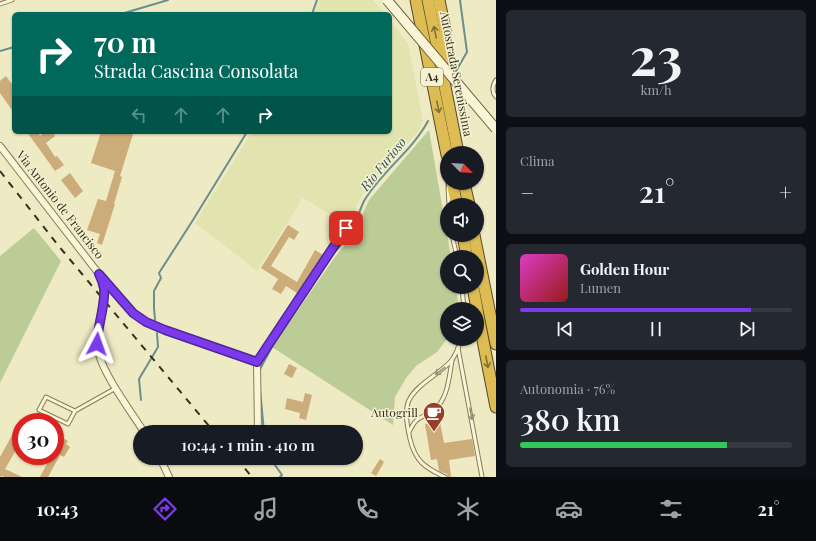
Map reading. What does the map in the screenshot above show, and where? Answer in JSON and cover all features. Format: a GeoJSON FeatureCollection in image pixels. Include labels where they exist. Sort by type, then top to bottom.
{"type":"FeatureCollection","features":[{"type":"Feature","properties":{"kind":"highway","name":"Autostrada Serenissima"},"geometry":{"type":"LineString","coordinates":[[416,0],[445,146]]}},
{"type":"Feature","properties":{"kind":"highway","name":"Autostrada Serenissima"},"geometry":{"type":"LineString","coordinates":[[428,0],[457,146]]}},
{"type":"Feature","properties":{"kind":"highway"},"geometry":{"type":"LineString","coordinates":[[439,0],[445,30],[445,85]]}},
{"type":"Feature","properties":{"kind":"highway"},"geometry":{"type":"LineString","coordinates":[[475,242],[496,344]]}},
{"type":"Feature","properties":{"kind":"highway"},"geometry":{"type":"LineString","coordinates":[[484,345],[496,407]]}},
{"type":"Feature","properties":{"kind":"main road"},"geometry":{"type":"LineString","coordinates":[[387,0],[496,129]]}},
{"type":"Feature","properties":{"kind":"street","name":"Via Antonio de Francisco"},"geometry":{"type":"LineString","coordinates":[[0,146],[99,274],[103,284],[104,294],[98,333],[98,350],[104,368],[140,425]]}},
{"type":"Feature","properties":{"kind":"street"},"geometry":{"type":"LineString","coordinates":[[258,425],[257,362],[346,228]]}},
{"type":"Feature","properties":{"kind":"street"},"geometry":{"type":"LineString","coordinates":[[99,274],[133,313],[146,322],[257,362]]}},
{"type":"Feature","properties":{"kind":"street"},"geometry":{"type":"LineString","coordinates":[[163,465],[169,477]]}},
{"type":"Feature","properties":{"kind":"lane"},"geometry":{"type":"LineString","coordinates":[[0,4],[12,0]]}},
{"type":"Feature","properties":{"kind":"lane"},"geometry":{"type":"LineString","coordinates":[[496,80],[493,88],[493,92],[496,97]]}},
{"type":"Feature","properties":{"kind":"lane"},"geometry":{"type":"LineString","coordinates":[[409,433],[418,418],[433,410],[444,396],[448,384],[452,361],[458,348]]}},
{"type":"Feature","properties":{"kind":"lane"},"geometry":{"type":"LineString","coordinates":[[458,348],[482,477]]}},
{"type":"Feature","properties":{"kind":"lane"},"geometry":{"type":"LineString","coordinates":[[445,477],[434,472],[416,457],[412,450],[406,420],[408,400],[413,392],[452,361]]}},
{"type":"Feature","properties":{"kind":"lane"},"geometry":{"type":"LineString","coordinates":[[74,410],[46,397],[39,410],[68,424],[74,410],[116,388]]}},
{"type":"Feature","properties":{"kind":"green space"},"geometry":{"type":"Polygon","coordinates":[[[320,0],[373,0],[383,12],[314,12],[320,0]]]}},
{"type":"Feature","properties":{"kind":"green space"},"geometry":{"type":"Polygon","coordinates":[[[392,23],[408,43],[423,121],[420,129],[361,197],[348,225],[303,198],[257,271],[195,223],[251,134],[392,134],[392,23]]]}},
{"type":"Feature","properties":{"kind":"green space"},"geometry":{"type":"Polygon","coordinates":[[[429,130],[441,198],[440,242],[448,242],[450,250],[440,250],[440,294],[457,294],[458,302],[440,302],[440,346],[442,346],[437,352],[416,366],[406,378],[395,397],[393,425],[272,347],[345,245],[358,224],[369,200],[429,130]]]}},
{"type":"Feature","properties":{"kind":"green space"},"geometry":{"type":"Polygon","coordinates":[[[34,228],[61,261],[0,383],[0,256],[34,228]]]}},
{"type":"Feature","properties":{"kind":"building"},"geometry":{"type":"Polygon","coordinates":[[[6,76],[12,84],[12,110],[0,93],[0,81],[6,76]]]}},
{"type":"Feature","properties":{"kind":"building"},"geometry":{"type":"Polygon","coordinates":[[[28,134],[39,134],[40,136],[42,134],[54,134],[55,136],[46,143],[55,157],[57,156],[64,165],[55,171],[28,134]]]}},
{"type":"Feature","properties":{"kind":"building"},"geometry":{"type":"Polygon","coordinates":[[[100,134],[133,134],[120,176],[122,177],[115,204],[102,245],[97,243],[100,234],[87,230],[98,199],[106,201],[115,171],[91,163],[100,134]]]}},
{"type":"Feature","properties":{"kind":"building"},"geometry":{"type":"Polygon","coordinates":[[[70,173],[83,191],[75,198],[61,180],[70,173]]]}},
{"type":"Feature","properties":{"kind":"building"},"geometry":{"type":"Polygon","coordinates":[[[288,225],[299,232],[294,240],[289,237],[271,266],[297,282],[315,250],[323,255],[297,293],[286,286],[281,294],[272,289],[278,279],[261,268],[288,225]]]}},
{"type":"Feature","properties":{"kind":"building"},"geometry":{"type":"Polygon","coordinates":[[[289,364],[297,368],[292,378],[284,374],[289,364]]]}},
{"type":"Feature","properties":{"kind":"building"},"geometry":{"type":"Polygon","coordinates":[[[305,393],[312,395],[306,420],[299,418],[300,413],[285,409],[287,398],[303,402],[305,393]]]}},
{"type":"Feature","properties":{"kind":"building"},"geometry":{"type":"Polygon","coordinates":[[[440,422],[444,443],[472,439],[475,456],[449,460],[451,477],[448,477],[447,474],[439,471],[437,459],[431,460],[425,424],[440,422]]]}},
{"type":"Feature","properties":{"kind":"building"},"geometry":{"type":"Polygon","coordinates":[[[12,435],[12,457],[5,469],[22,477],[0,477],[0,457],[12,435]]]}},
{"type":"Feature","properties":{"kind":"building"},"geometry":{"type":"Polygon","coordinates":[[[64,439],[68,441],[66,444],[70,447],[64,457],[64,439]]]}},
{"type":"Feature","properties":{"kind":"building"},"geometry":{"type":"Polygon","coordinates":[[[380,459],[384,462],[376,476],[371,473],[380,459]]]}},
{"type":"Feature","properties":{"kind":"building"},"geometry":{"type":"Polygon","coordinates":[[[46,465],[55,465],[48,477],[40,477],[46,465]]]}},
{"type":"Feature","properties":{"kind":"waterway"},"geometry":{"type":"LineString","coordinates":[[128,12],[168,0]]}},
{"type":"Feature","properties":{"kind":"waterway"},"geometry":{"type":"LineString","coordinates":[[313,12],[317,0]]}},
{"type":"Feature","properties":{"kind":"waterway","name":"Rio Furioso"},"geometry":{"type":"LineString","coordinates":[[456,71],[467,52],[460,0]]}},
{"type":"Feature","properties":{"kind":"waterway"},"geometry":{"type":"LineString","coordinates":[[0,51],[12,48]]}},
{"type":"Feature","properties":{"kind":"waterway","name":"Rio Furioso"},"geometry":{"type":"LineString","coordinates":[[259,371],[273,345],[333,254],[351,230],[364,201],[371,190],[414,142],[428,121]]}},
{"type":"Feature","properties":{"kind":"waterway"},"geometry":{"type":"LineString","coordinates":[[155,320],[154,291],[161,278],[159,273],[246,134]]}},
{"type":"Feature","properties":{"kind":"waterway","name":"Rio Furioso"},"geometry":{"type":"LineString","coordinates":[[141,400],[139,379],[158,347],[157,333]]}},
{"type":"Feature","properties":{"kind":"waterway","name":"Rio Furioso"},"geometry":{"type":"LineString","coordinates":[[260,389],[263,425]]}},
{"type":"Feature","properties":{"kind":"waterway","name":"Rio Furioso"},"geometry":{"type":"LineString","coordinates":[[275,465],[282,475],[280,477]]}},
{"type":"Feature","properties":{"kind":"railway"},"geometry":{"type":"LineString","coordinates":[[0,171],[57,244],[208,425]]}},
{"type":"Feature","properties":{"kind":"railway"},"geometry":{"type":"LineString","coordinates":[[242,465],[252,477]]}},
{"type":"Feature","properties":{"kind":"place","name":"Autogrill"},"geometry":{"type":"Point","coordinates":[434,432]}},
{"type":"Feature","properties":{"kind":"route"},"geometry":{"type":"LineString","coordinates":[[97,344],[104,294],[103,284],[99,274],[133,313],[146,322],[257,362],[346,228]]}}]}
